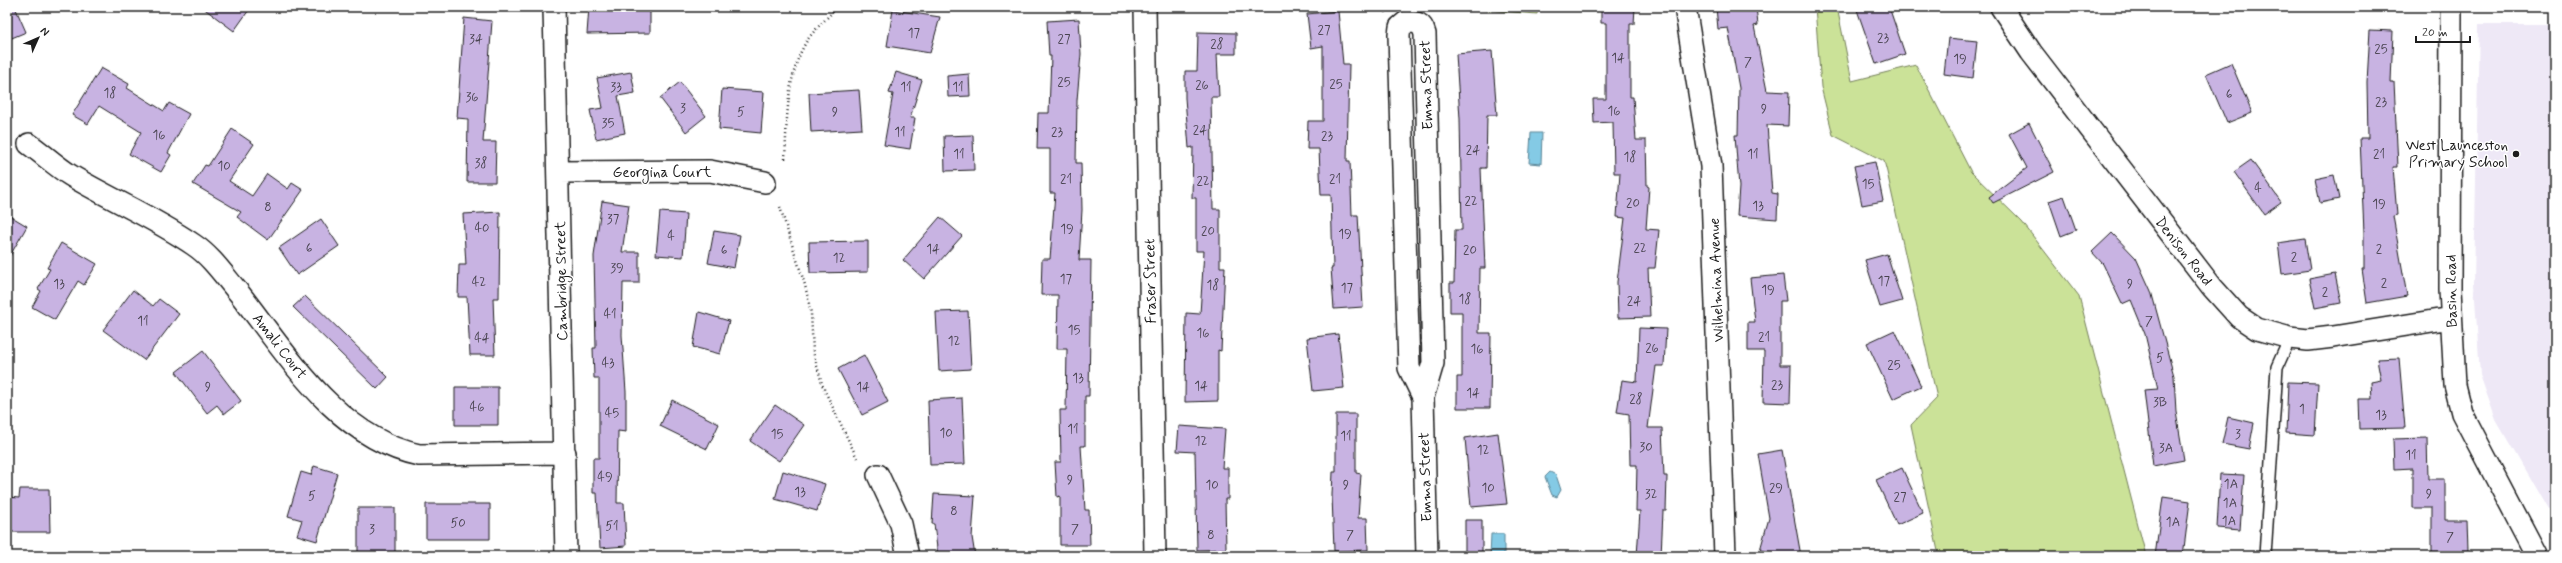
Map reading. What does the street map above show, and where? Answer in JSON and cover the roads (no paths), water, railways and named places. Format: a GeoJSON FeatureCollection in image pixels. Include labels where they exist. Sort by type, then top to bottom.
{"type":"FeatureCollection","features":[{"type":"Feature","properties":{"kind":"street","name":"Cambridge Street"},"geometry":{"type":"LineString","coordinates":[[554,7],[565,453],[566,556]]}},
{"type":"Feature","properties":{"kind":"street","name":"Fraser Street"},"geometry":{"type":"LineString","coordinates":[[1145,7],[1155,556]]}},
{"type":"Feature","properties":{"kind":"street","name":"Wilhelmina Avenue"},"geometry":{"type":"LineString","coordinates":[[1685,7],[1711,166],[1725,556]]}},
{"type":"Feature","properties":{"kind":"street","name":"Denison Road"},"geometry":{"type":"LineString","coordinates":[[2001,7],[2031,52],[2228,306],[2257,329],[2290,338],[2308,340],[2451,318]]}},
{"type":"Feature","properties":{"kind":"street","name":"Basin Road"},"geometry":{"type":"LineString","coordinates":[[2451,7],[2451,318],[2455,385],[2462,413],[2538,556]]}},
{"type":"Feature","properties":{"kind":"street","name":"Emma Street"},"geometry":{"type":"LineString","coordinates":[[1400,27],[1410,368],[1423,397],[1427,556]]}},
{"type":"Feature","properties":{"kind":"street","name":"Amali Court"},"geometry":{"type":"LineString","coordinates":[[29,144],[69,174],[194,245],[204,253],[285,351],[311,387],[334,410],[360,429],[406,453],[419,455],[565,453]]}},
{"type":"Feature","properties":{"kind":"street","name":"Georgina Court"},"geometry":{"type":"LineString","coordinates":[[558,172],[710,172],[765,182]]}},
{"type":"Feature","properties":{"kind":"street"},"geometry":{"type":"LineString","coordinates":[[878,475],[901,524],[908,556]]}},
{"type":"Feature","properties":{"kind":"lane"},"geometry":{"type":"LineString","coordinates":[[2265,556],[2277,368],[2290,338]]}},
{"type":"Feature","properties":{"kind":"water"},"geometry":{"type":"Polygon","coordinates":[[[1531,133],[1542,133],[1541,164],[1529,163],[1531,133]]]}},
{"type":"Feature","properties":{"kind":"water"},"geometry":{"type":"Polygon","coordinates":[[[1550,472],[1556,475],[1561,490],[1557,497],[1552,495],[1545,477],[1550,472]]]}},
{"type":"Feature","properties":{"kind":"water"},"geometry":{"type":"Polygon","coordinates":[[[1491,534],[1504,534],[1504,556],[1490,556],[1491,534]]]}},
{"type":"Feature","properties":{"kind":"place","name":"West Launceston Primary School"},"geometry":{"type":"Point","coordinates":[2516,154]}}]}
